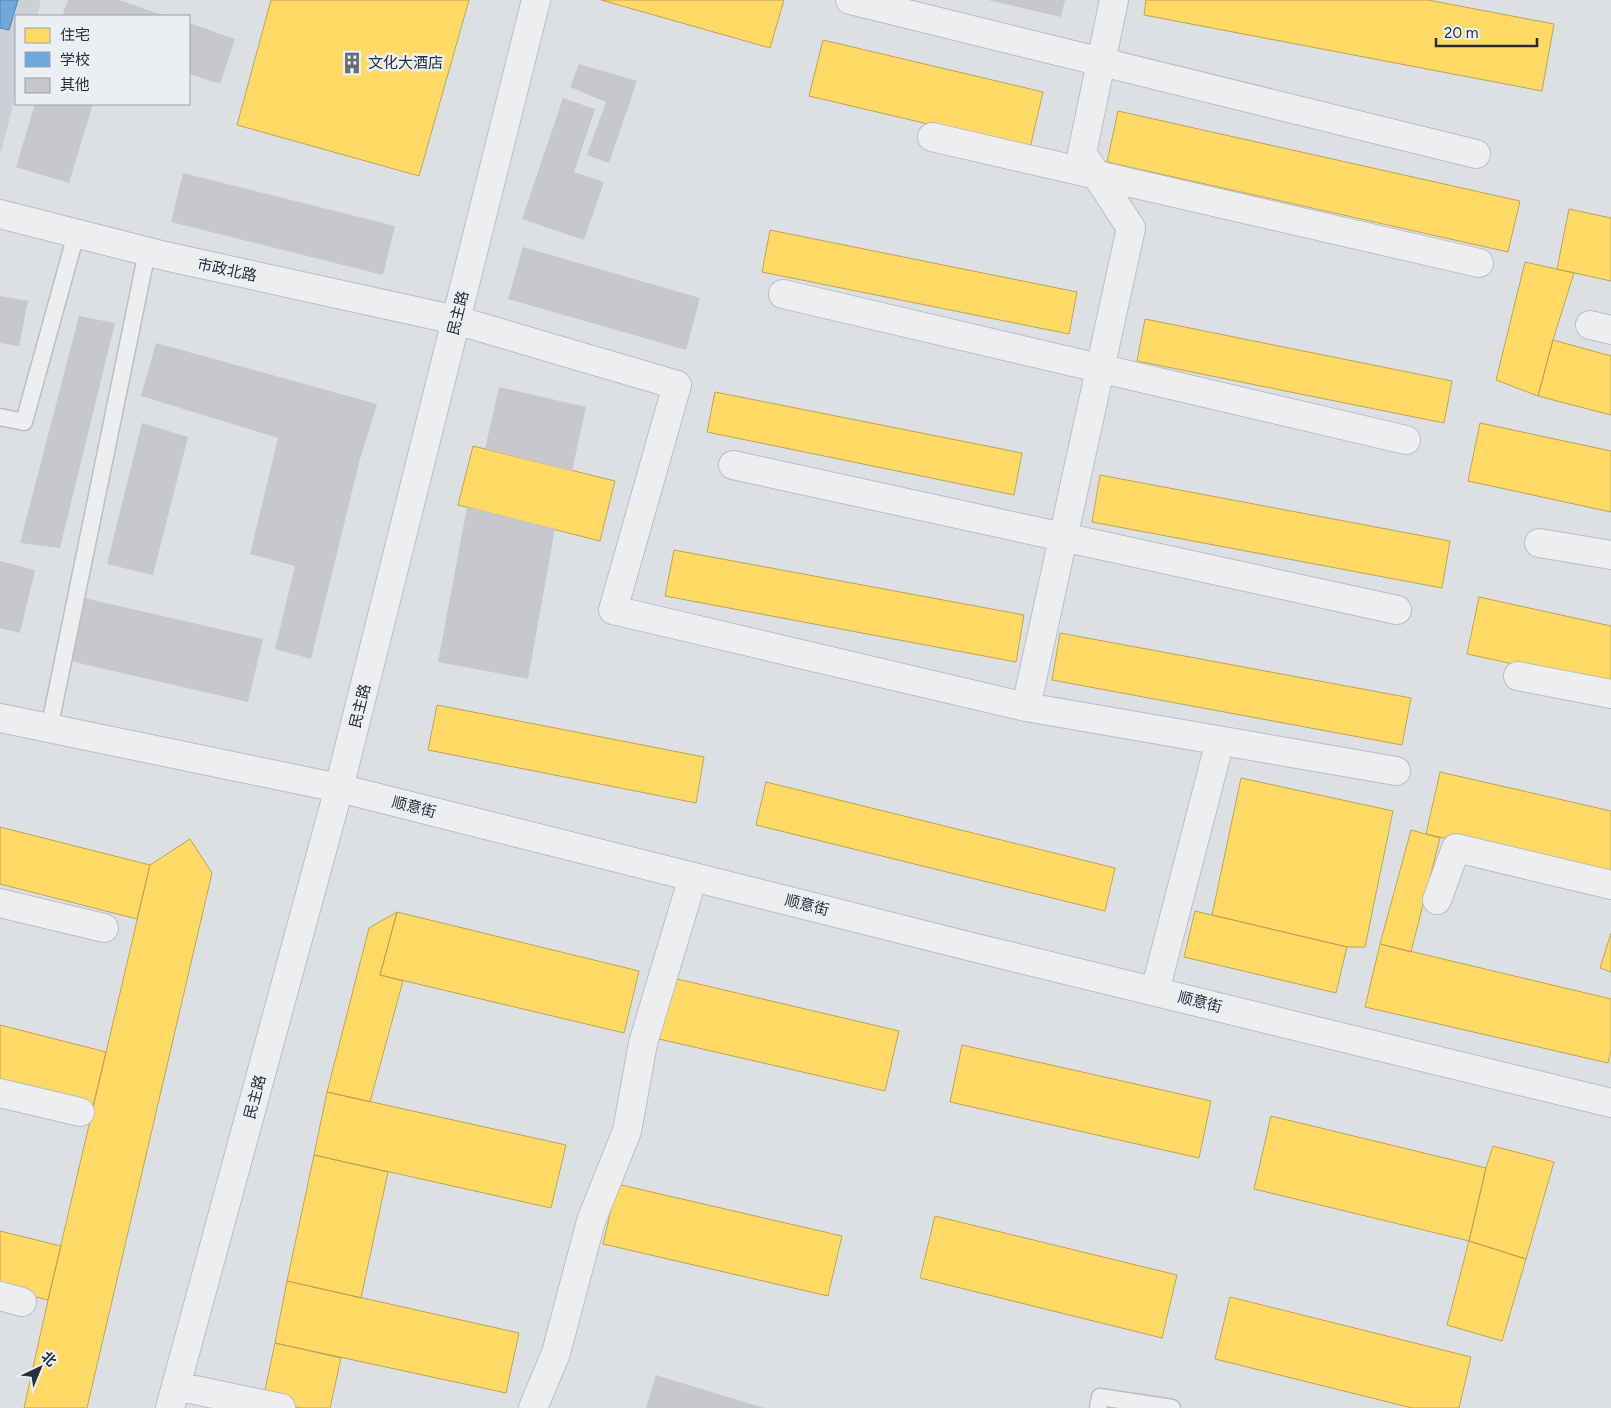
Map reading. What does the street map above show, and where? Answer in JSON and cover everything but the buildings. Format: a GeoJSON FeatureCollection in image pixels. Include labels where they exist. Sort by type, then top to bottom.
{"type":"FeatureCollection","features":[{"type":"Feature","properties":{"kind":"street","name":"民主路"},"geometry":{"type":"LineString","coordinates":[[173,1397],[339,788],[536,0]]}},
{"type":"Feature","properties":{"kind":"street"},"geometry":{"type":"LineString","coordinates":[[850,0],[1476,154]]}},
{"type":"Feature","properties":{"kind":"street"},"geometry":{"type":"LineString","coordinates":[[1114,0],[1082,153],[1132,228],[1026,707],[1396,772]]}},
{"type":"Feature","properties":{"kind":"street"},"geometry":{"type":"LineString","coordinates":[[932,137],[1478,263]]}},
{"type":"Feature","properties":{"kind":"street","name":"市政北路"},"geometry":{"type":"LineString","coordinates":[[0,214],[147,252],[456,320],[677,384],[613,610],[1026,707]]}},
{"type":"Feature","properties":{"kind":"street"},"geometry":{"type":"LineString","coordinates":[[783,294],[1406,440]]}},
{"type":"Feature","properties":{"kind":"street"},"geometry":{"type":"LineString","coordinates":[[733,465],[1398,610]]}},
{"type":"Feature","properties":{"kind":"street"},"geometry":{"type":"LineString","coordinates":[[1539,543],[1611,555]]}},
{"type":"Feature","properties":{"kind":"street"},"geometry":{"type":"LineString","coordinates":[[1518,676],[1611,694]]}},
{"type":"Feature","properties":{"kind":"street","name":"顺意街"},"geometry":{"type":"LineString","coordinates":[[0,718],[339,788],[976,948],[1611,1103]]}},
{"type":"Feature","properties":{"kind":"street"},"geometry":{"type":"LineString","coordinates":[[1155,991],[1220,741]]}},
{"type":"Feature","properties":{"kind":"street"},"geometry":{"type":"LineString","coordinates":[[1437,900],[1456,848],[1611,885]]}},
{"type":"Feature","properties":{"kind":"street"},"geometry":{"type":"LineString","coordinates":[[533,1408],[556,1353],[591,1221],[627,1132],[643,1043],[693,877]]}},
{"type":"Feature","properties":{"kind":"street"},"geometry":{"type":"LineString","coordinates":[[0,902],[104,928]]}},
{"type":"Feature","properties":{"kind":"street"},"geometry":{"type":"LineString","coordinates":[[0,1093],[80,1112]]}},
{"type":"Feature","properties":{"kind":"street"},"geometry":{"type":"LineString","coordinates":[[173,1397],[281,1408]]}},
{"type":"Feature","properties":{"kind":"lane"},"geometry":{"type":"LineString","coordinates":[[0,417],[24,422],[76,234]]}},
{"type":"Feature","properties":{"kind":"lane"},"geometry":{"type":"LineString","coordinates":[[49,728],[147,252]]}},
{"type":"Feature","properties":{"kind":"lane"},"geometry":{"type":"LineString","coordinates":[[1098,1408],[1100,1397],[1172,1408]]}},
{"type":"Feature","properties":{"kind":"shaded area"},"geometry":{"type":"Polygon","coordinates":[[[0,0],[41,0],[37,15],[15,15],[15,98],[0,156],[0,0]]]}},
{"type":"Feature","properties":{"kind":"place","name":"文化大酒店"},"geometry":{"type":"Point","coordinates":[352,63]}}]}
